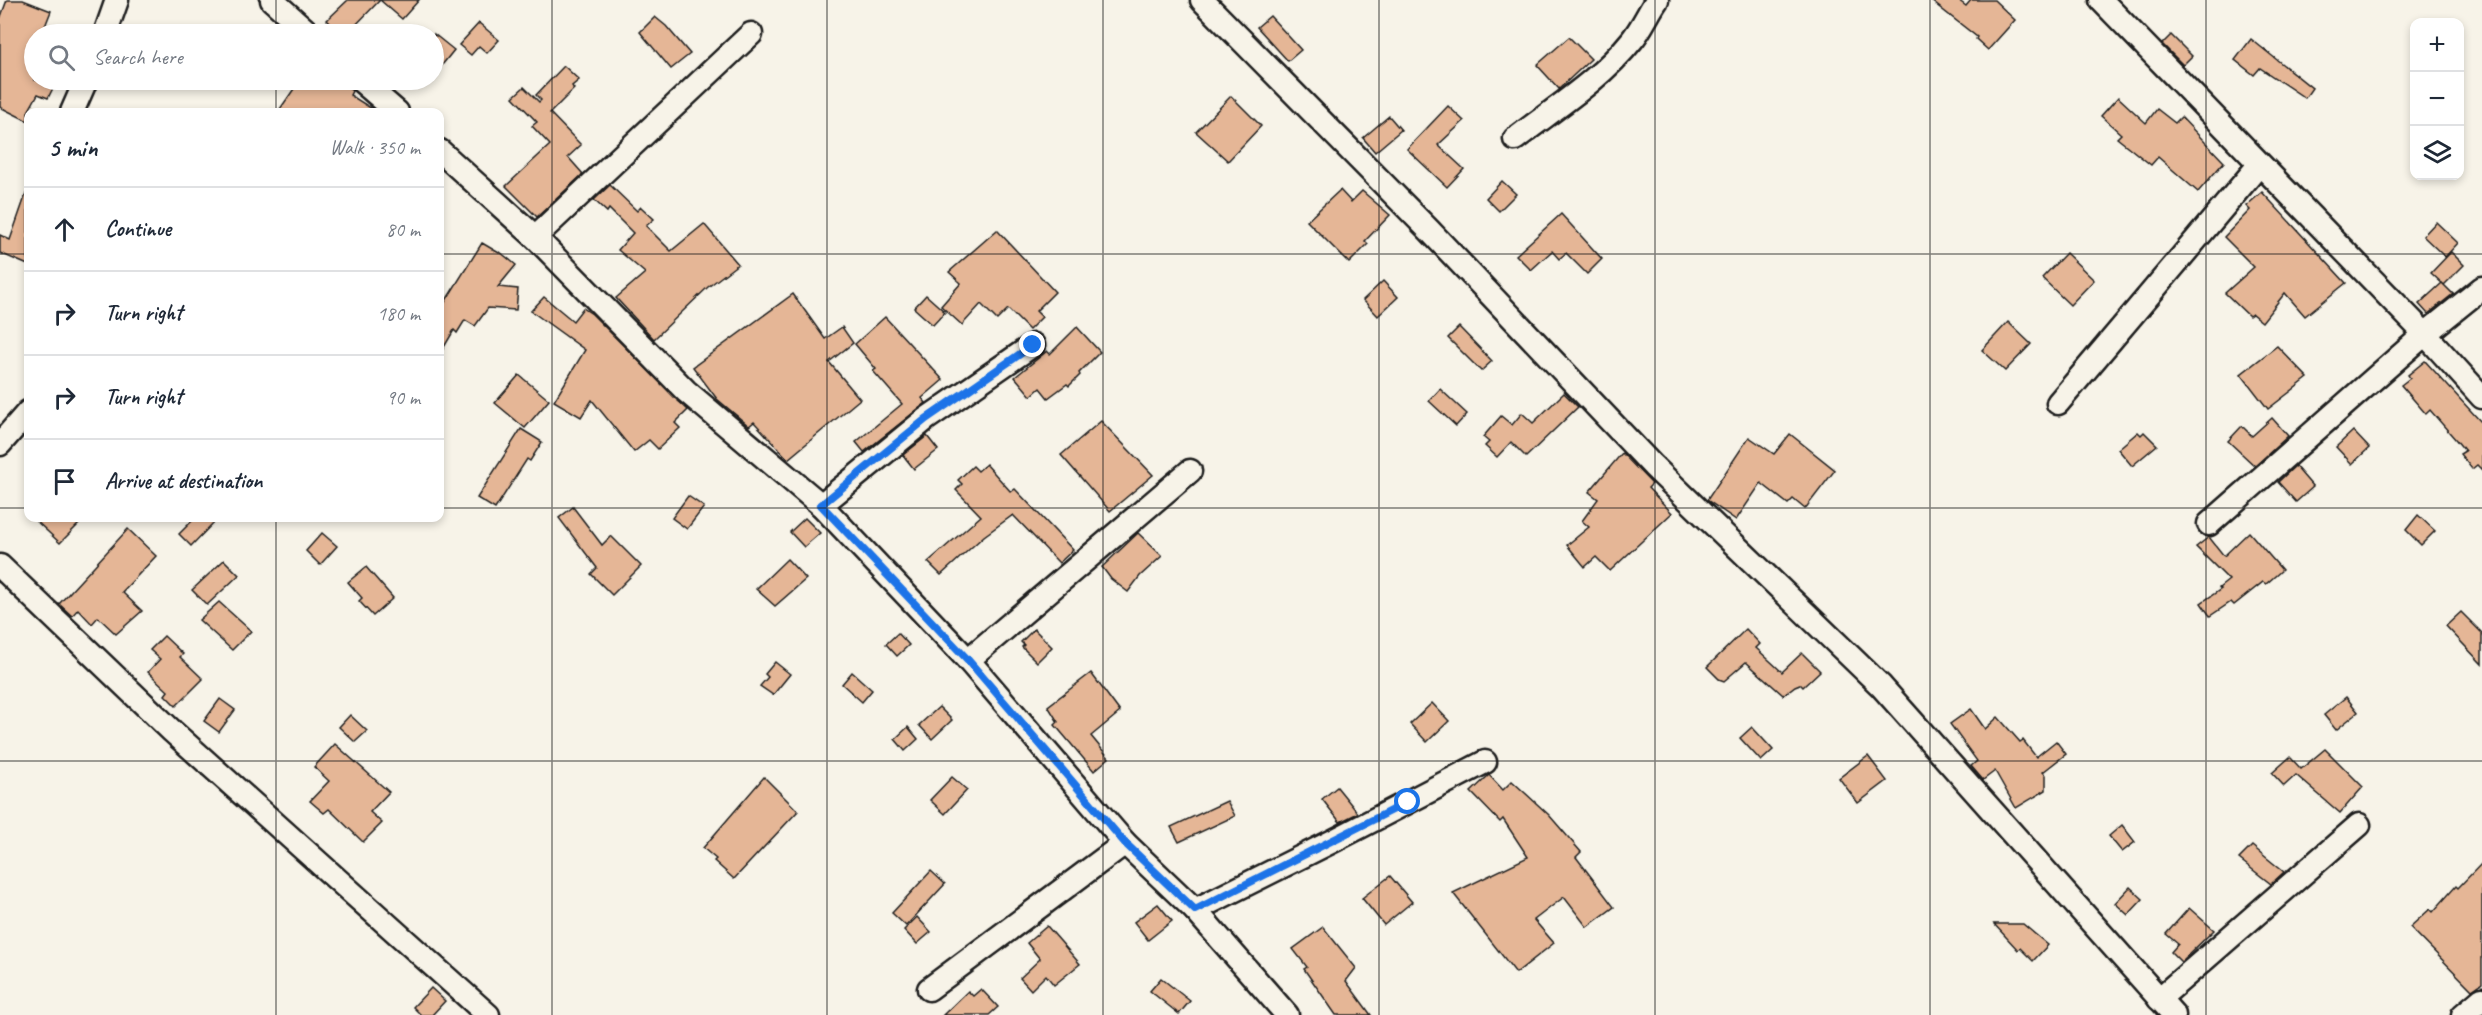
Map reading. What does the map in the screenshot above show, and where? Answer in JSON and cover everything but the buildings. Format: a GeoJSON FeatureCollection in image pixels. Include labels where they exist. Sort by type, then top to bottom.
{"type":"FeatureCollection","features":[{"type":"Feature","properties":{"kind":"street"},"geometry":{"type":"LineString","coordinates":[[109,24],[117,0]]}},
{"type":"Feature","properties":{"kind":"street"},"geometry":{"type":"LineString","coordinates":[[272,0],[299,24]]}},
{"type":"Feature","properties":{"kind":"street"},"geometry":{"type":"LineString","coordinates":[[1202,0],[1429,230],[1653,466],[1881,686],[2166,1007],[2360,825]]}},
{"type":"Feature","properties":{"kind":"street"},"geometry":{"type":"LineString","coordinates":[[1515,139],[1583,87],[1610,63],[1633,39],[1657,0]]}},
{"type":"Feature","properties":{"kind":"street"},"geometry":{"type":"LineString","coordinates":[[2101,0],[2482,397]]}},
{"type":"Feature","properties":{"kind":"street"},"geometry":{"type":"LineString","coordinates":[[535,237],[751,34]]}},
{"type":"Feature","properties":{"kind":"street"},"geometry":{"type":"LineString","coordinates":[[74,108],[82,90]]}},
{"type":"Feature","properties":{"kind":"street"},"geometry":{"type":"LineString","coordinates":[[372,90],[392,108]]}},
{"type":"Feature","properties":{"kind":"street"},"geometry":{"type":"LineString","coordinates":[[444,155],[535,237],[686,391],[821,505],[968,660],[1125,843],[1195,910],[1287,1015]]}},
{"type":"Feature","properties":{"kind":"street"},"geometry":{"type":"LineString","coordinates":[[2058,403],[2259,165]]}},
{"type":"Feature","properties":{"kind":"street"},"geometry":{"type":"LineString","coordinates":[[2209,524],[2424,334],[2482,288]]}},
{"type":"Feature","properties":{"kind":"street"},"geometry":{"type":"LineString","coordinates":[[821,505],[926,419],[1033,345]]}},
{"type":"Feature","properties":{"kind":"street"},"geometry":{"type":"LineString","coordinates":[[0,444],[24,417]]}},
{"type":"Feature","properties":{"kind":"street"},"geometry":{"type":"LineString","coordinates":[[968,660],[1190,471]]}},
{"type":"Feature","properties":{"kind":"street"},"geometry":{"type":"LineString","coordinates":[[0,566],[172,731],[488,1015]]}},
{"type":"Feature","properties":{"kind":"street"},"geometry":{"type":"LineString","coordinates":[[1195,910],[1485,762]]}},
{"type":"Feature","properties":{"kind":"street"},"geometry":{"type":"LineString","coordinates":[[929,989],[1125,843]]}},
{"type":"Feature","properties":{"kind":"street"},"geometry":{"type":"LineString","coordinates":[[2463,1015],[2482,999]]}},
{"type":"Feature","properties":{"kind":"route"},"geometry":{"type":"LineString","coordinates":[[1033,345],[926,419],[821,505],[968,660],[1125,843],[1195,910],[1408,802]]}}]}
